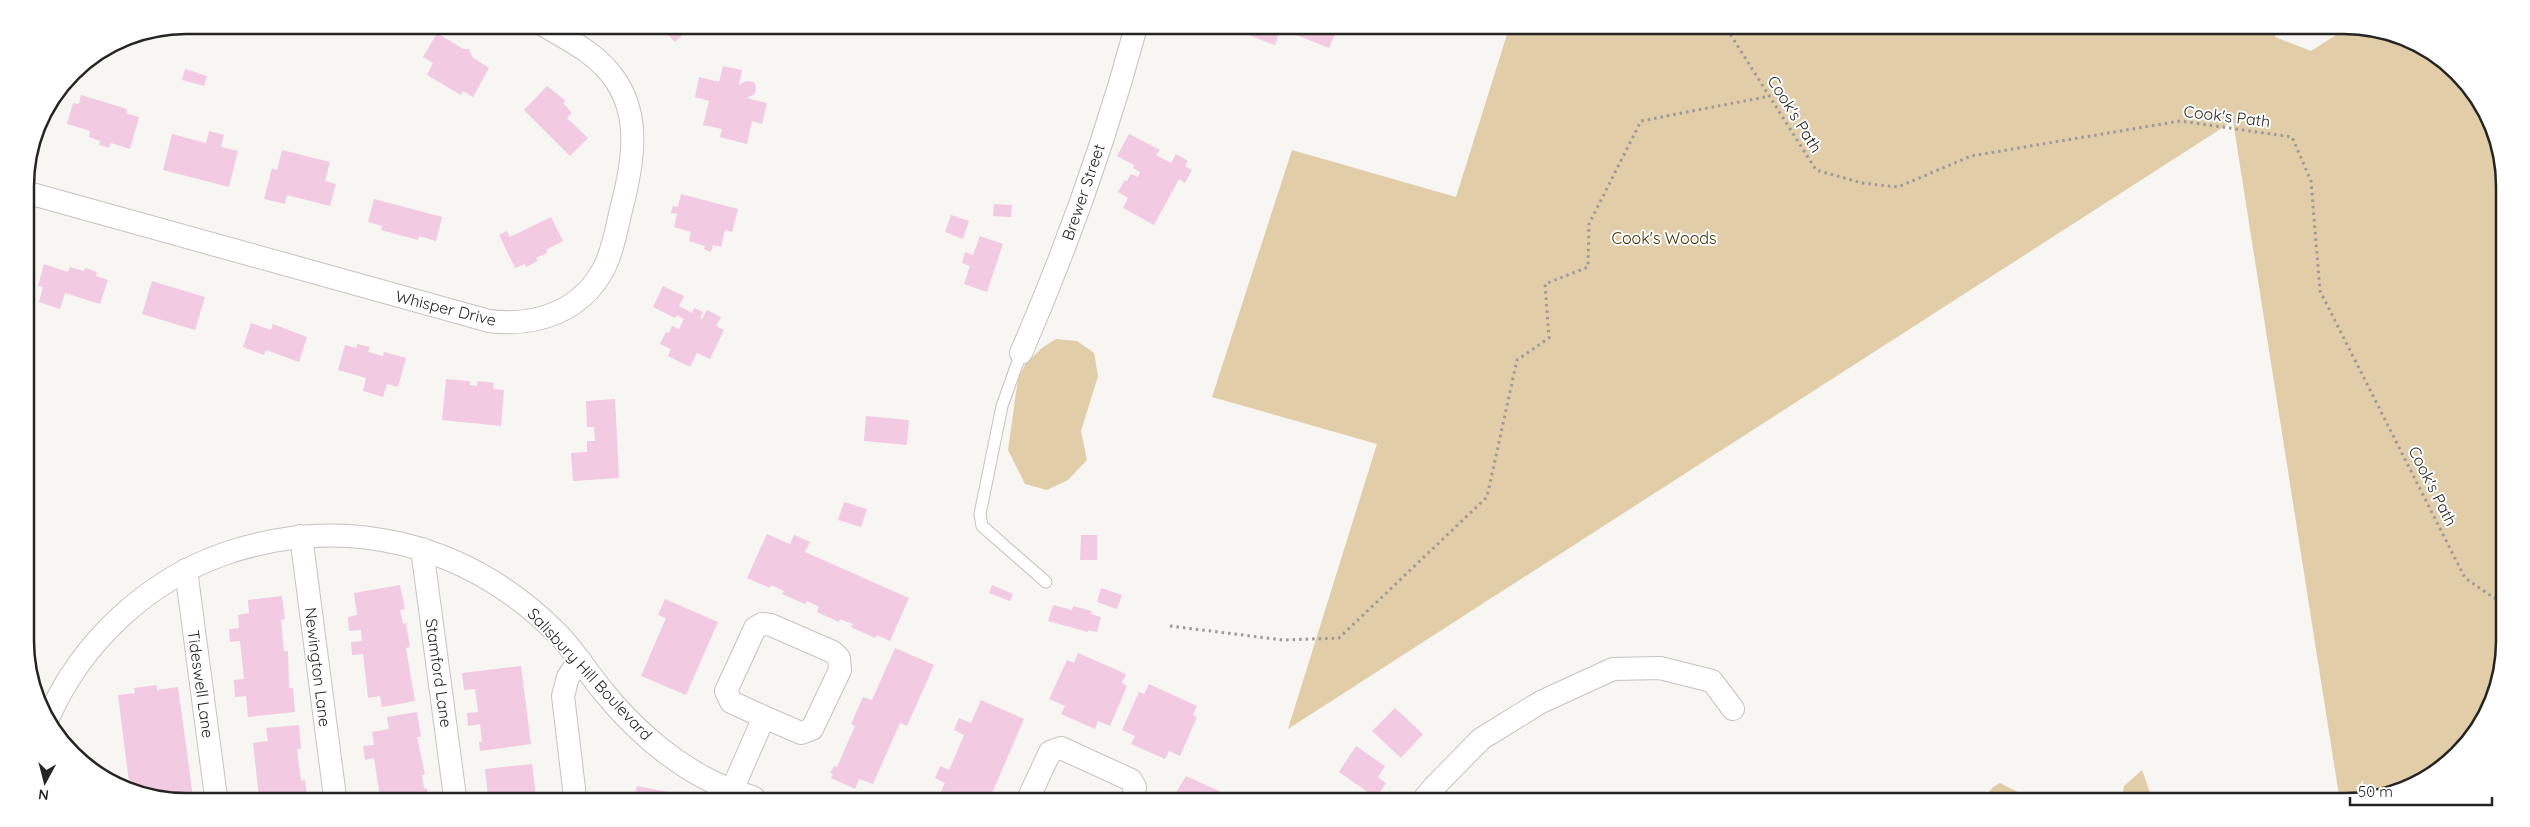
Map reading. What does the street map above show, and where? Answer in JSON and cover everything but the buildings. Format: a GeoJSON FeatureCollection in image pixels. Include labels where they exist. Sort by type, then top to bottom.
{"type":"FeatureCollection","features":[{"type":"Feature","properties":{"kind":"street","name":"Whisper Drive"},"geometry":{"type":"LineString","coordinates":[[34,195],[489,321],[517,323],[545,319],[558,314],[581,297],[603,270],[612,246],[633,154],[628,109],[617,82],[586,49],[559,34]]}},
{"type":"Feature","properties":{"kind":"street","name":"Brewer Street"},"geometry":{"type":"LineString","coordinates":[[1021,352],[1066,241],[1098,150],[1134,34]]}},
{"type":"Feature","properties":{"kind":"street","name":"Salisbury Hill Boulevard"},"geometry":{"type":"LineString","coordinates":[[51,712],[76,668],[99,639],[132,607],[154,590],[186,570],[242,548],[301,536],[362,537],[422,549],[475,571],[510,592],[541,618],[580,660],[620,710],[654,743],[728,792]]}},
{"type":"Feature","properties":{"kind":"street","name":"Newington Lane"},"geometry":{"type":"LineString","coordinates":[[301,536],[334,793]]}},
{"type":"Feature","properties":{"kind":"street","name":"Stamford Lane"},"geometry":{"type":"LineString","coordinates":[[422,549],[455,793]]}},
{"type":"Feature","properties":{"kind":"street","name":"Tideswell Lane"},"geometry":{"type":"LineString","coordinates":[[186,570],[215,793]]}},
{"type":"Feature","properties":{"kind":"street"},"geometry":{"type":"LineString","coordinates":[[762,624],[771,625],[833,652],[839,658],[840,670],[812,729],[801,733],[764,717],[731,702],[726,691],[755,628],[762,624]]}},
{"type":"Feature","properties":{"kind":"street"},"geometry":{"type":"LineString","coordinates":[[574,793],[563,696],[568,677],[580,660]]}},
{"type":"Feature","properties":{"kind":"street"},"geometry":{"type":"LineString","coordinates":[[1429,793],[1481,739],[1541,702],[1613,669],[1660,668],[1712,681],[1733,710]]}},
{"type":"Feature","properties":{"kind":"street"},"geometry":{"type":"LineString","coordinates":[[728,792],[764,717]]}},
{"type":"Feature","properties":{"kind":"street"},"geometry":{"type":"LineString","coordinates":[[1030,793],[1050,752],[1061,748],[1131,780],[1135,787],[1134,793]]}},
{"type":"Feature","properties":{"kind":"lane"},"geometry":{"type":"LineString","coordinates":[[1021,352],[1002,406],[980,514],[982,526],[1046,582]]}},
{"type":"Feature","properties":{"kind":"path","name":"Cook's Path"},"geometry":{"type":"LineString","coordinates":[[1730,34],[1816,170],[1862,183],[1898,187],[1971,156],[2180,121],[2292,137],[2311,181],[2320,291],[2465,578],[2494,598],[2496,597]]}},
{"type":"Feature","properties":{"kind":"path"},"geometry":{"type":"LineString","coordinates":[[1170,626],[1283,640],[1339,638],[1487,497],[1517,360],[1549,338],[1545,284],[1588,267],[1589,224],[1641,121],[1770,96]]}},
{"type":"Feature","properties":{"kind":"green space","name":"Cook's Woods"},"geometry":{"type":"Polygon","coordinates":[[[1507,34],[2276,34],[2275,37],[2311,51],[2338,34],[2344,34],[2364,35],[2402,45],[2437,65],[2452,78],[2471,101],[2481,118],[2488,137],[2496,176],[2496,641],[2495,661],[2485,699],[2476,717],[2459,742],[2429,768],[2402,782],[2384,788],[2364,792],[2339,793],[2233,121],[1288,729],[1377,444],[1212,397],[1292,150],[1456,197],[1507,34]]]}},
{"type":"Feature","properties":{"kind":"green space"},"geometry":{"type":"Polygon","coordinates":[[[1056,339],[1077,341],[1094,353],[1098,376],[1081,431],[1087,460],[1068,480],[1047,490],[1025,484],[1008,450],[1018,379],[1026,363],[1042,348],[1056,339]]]}},
{"type":"Feature","properties":{"kind":"green space"},"geometry":{"type":"Polygon","coordinates":[[[2142,770],[2150,793],[2123,793],[2124,786],[2142,770]]]}},
{"type":"Feature","properties":{"kind":"green space"},"geometry":{"type":"Polygon","coordinates":[[[2000,783],[2019,793],[1988,793],[1993,787],[2000,783]]]}}]}
